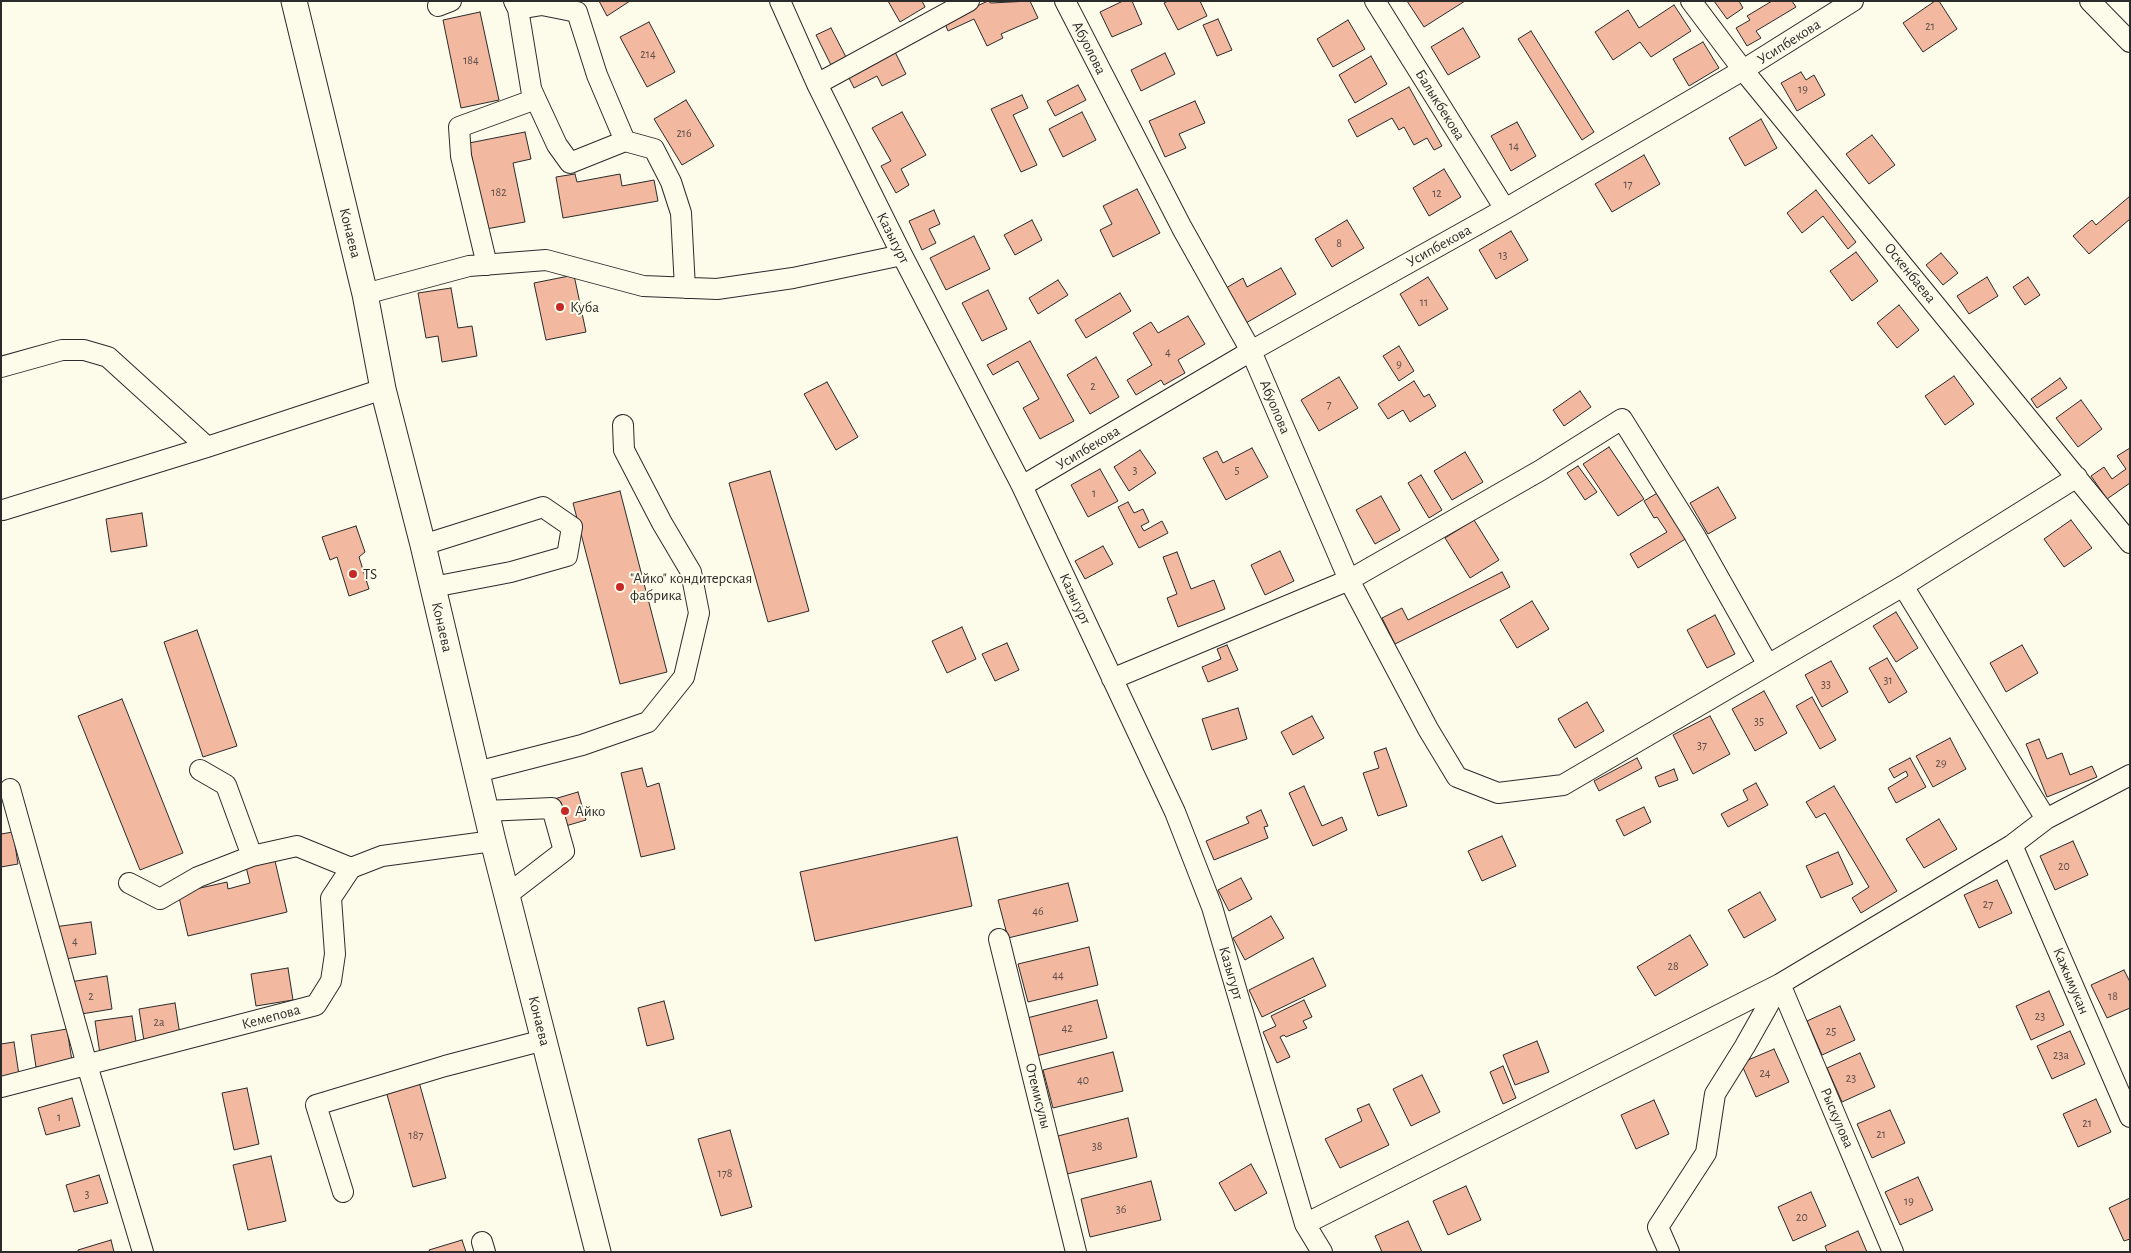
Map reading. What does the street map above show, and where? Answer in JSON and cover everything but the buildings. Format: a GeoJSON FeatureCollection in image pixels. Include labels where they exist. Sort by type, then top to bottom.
{"type":"FeatureCollection","features":[{"type":"Feature","properties":{"kind":"main road","name":"Конаева"},"geometry":{"type":"LineString","coordinates":[[294,1],[365,294],[383,389],[423,545],[493,841],[598,1252]]}},
{"type":"Feature","properties":{"kind":"street","name":"Казыгурт"},"geometry":{"type":"LineString","coordinates":[[780,1],[817,84],[902,255],[1022,486],[1175,812],[1212,907],[1305,1224],[1322,1252]]}},
{"type":"Feature","properties":{"kind":"street"},"geometry":{"type":"LineString","coordinates":[[817,84],[969,1]]}},
{"type":"Feature","properties":{"kind":"street","name":"Абуолова"},"geometry":{"type":"LineString","coordinates":[[1065,1],[1182,228],[1251,351],[1349,580],[1428,729],[1457,777],[1498,793],[1563,785],[1768,665]]}},
{"type":"Feature","properties":{"kind":"street","name":"Балыкбекова"},"geometry":{"type":"LineString","coordinates":[[1375,1],[1505,209]]}},
{"type":"Feature","properties":{"kind":"street","name":"Оскенбаева"},"geometry":{"type":"LineString","coordinates":[[1691,1],[1743,70],[2078,477],[2130,544]]}},
{"type":"Feature","properties":{"kind":"street","name":"Усипбекова"},"geometry":{"type":"LineString","coordinates":[[1022,486],[1251,351],[1505,209],[1743,70],[1853,1]]}},
{"type":"Feature","properties":{"kind":"street"},"geometry":{"type":"LineString","coordinates":[[2090,1],[2130,42]]}},
{"type":"Feature","properties":{"kind":"street"},"geometry":{"type":"LineString","coordinates":[[487,265],[461,156],[459,127],[533,100],[516,5],[542,5],[577,12],[597,75],[625,141]]}},
{"type":"Feature","properties":{"kind":"street"},"geometry":{"type":"LineString","coordinates":[[532,91],[557,145],[570,164],[625,141],[654,149],[671,182],[681,213],[684,288]]}},
{"type":"Feature","properties":{"kind":"street"},"geometry":{"type":"LineString","coordinates":[[365,294],[469,266],[546,260],[643,286],[717,289],[793,278],[902,255]]}},
{"type":"Feature","properties":{"kind":"street"},"geometry":{"type":"LineString","coordinates":[[1,368],[62,350],[84,350],[108,357],[207,447]]}},
{"type":"Feature","properties":{"kind":"street"},"geometry":{"type":"LineString","coordinates":[[3,510],[207,447],[383,389]]}},
{"type":"Feature","properties":{"kind":"street"},"geometry":{"type":"LineString","coordinates":[[1112,679],[1349,580],[1542,470],[1622,419],[1694,534],[1768,665],[1903,586],[2078,477]]}},
{"type":"Feature","properties":{"kind":"street"},"geometry":{"type":"LineString","coordinates":[[477,772],[582,745],[648,722],[684,677],[699,613],[692,572],[662,523],[624,450],[623,425]]}},
{"type":"Feature","properties":{"kind":"street"},"geometry":{"type":"LineString","coordinates":[[423,545],[543,507],[572,527],[566,556],[512,572],[433,587]]}},
{"type":"Feature","properties":{"kind":"street"},"geometry":{"type":"LineString","coordinates":[[1903,586],[2046,819]]}},
{"type":"Feature","properties":{"kind":"street"},"geometry":{"type":"LineString","coordinates":[[200,770],[226,785],[252,856]]}},
{"type":"Feature","properties":{"kind":"street"},"geometry":{"type":"LineString","coordinates":[[1305,1224],[1780,984],[2012,845],[2046,819],[2130,775]]}},
{"type":"Feature","properties":{"kind":"street"},"geometry":{"type":"LineString","coordinates":[[10,789],[87,1065],[143,1252]]}},
{"type":"Feature","properties":{"kind":"street"},"geometry":{"type":"LineString","coordinates":[[486,811],[552,808],[564,851],[507,894]]}},
{"type":"Feature","properties":{"kind":"street"},"geometry":{"type":"LineString","coordinates":[[129,883],[160,899],[198,877],[252,856],[297,846],[351,868],[382,856],[493,841]]}},
{"type":"Feature","properties":{"kind":"street","name":"Кажымукан"},"geometry":{"type":"LineString","coordinates":[[2012,845],[2130,1116]]}},
{"type":"Feature","properties":{"kind":"street","name":"Кемепова"},"geometry":{"type":"LineString","coordinates":[[1,1087],[316,1005],[331,981],[335,954],[331,898],[351,868]]}},
{"type":"Feature","properties":{"kind":"street","name":"Отемисулы"},"geometry":{"type":"LineString","coordinates":[[999,939],[1076,1252]]}},
{"type":"Feature","properties":{"kind":"street"},"geometry":{"type":"LineString","coordinates":[[1669,1252],[1658,1227],[1706,1153],[1715,1094],[1780,984]]}},
{"type":"Feature","properties":{"kind":"street","name":"Рыскулова"},"geometry":{"type":"LineString","coordinates":[[1780,984],[1893,1252]]}},
{"type":"Feature","properties":{"kind":"street"},"geometry":{"type":"LineString","coordinates":[[343,1192],[316,1105],[445,1066],[544,1040]]}},
{"type":"Feature","properties":{"kind":"place","name":"Куба"},"geometry":{"type":"Point","coordinates":[560,307]}},
{"type":"Feature","properties":{"kind":"place","name":"TS"},"geometry":{"type":"Point","coordinates":[353,574]}},
{"type":"Feature","properties":{"kind":"place","name":"\"Айко\" кондитерская фабрика"},"geometry":{"type":"Point","coordinates":[620,587]}},
{"type":"Feature","properties":{"kind":"place","name":"Айко"},"geometry":{"type":"Point","coordinates":[565,811]}}]}
